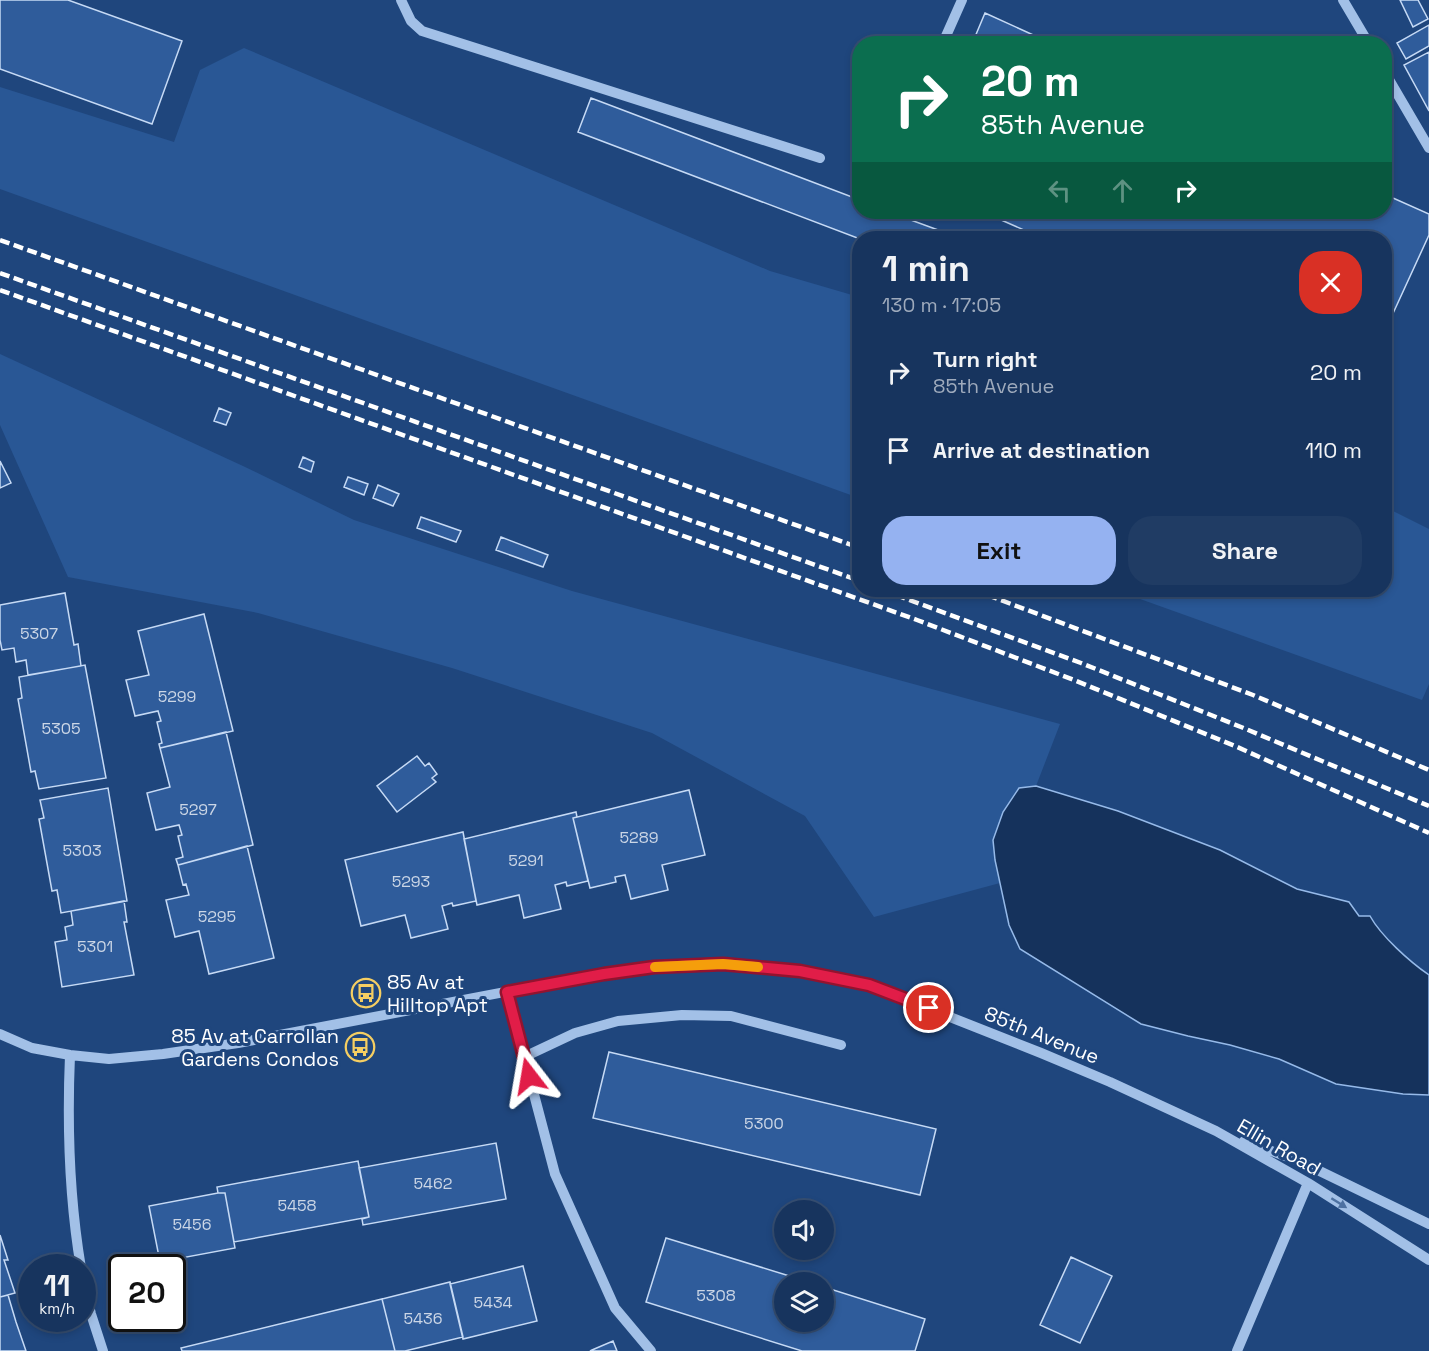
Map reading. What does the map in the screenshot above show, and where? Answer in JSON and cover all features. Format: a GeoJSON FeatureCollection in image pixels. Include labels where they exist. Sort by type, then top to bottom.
{"type":"FeatureCollection","features":[{"type":"Feature","properties":{"kind":"street"},"geometry":{"type":"LineString","coordinates":[[401,0],[411,21],[422,31],[820,158]]}},
{"type":"Feature","properties":{"kind":"street"},"geometry":{"type":"LineString","coordinates":[[946,36],[962,0]]}},
{"type":"Feature","properties":{"kind":"street"},"geometry":{"type":"LineString","coordinates":[[1343,0],[1364,36]]}},
{"type":"Feature","properties":{"kind":"street"},"geometry":{"type":"LineString","coordinates":[[1392,85],[1429,148]]}},
{"type":"Feature","properties":{"kind":"street","name":"85th Avenue"},"geometry":{"type":"LineString","coordinates":[[0,1034],[32,1048],[70,1055],[109,1059],[163,1054],[604,974],[654,967],[723,964],[800,971],[869,985],[1110,1082],[1216,1131]]}},
{"type":"Feature","properties":{"kind":"street"},"geometry":{"type":"LineString","coordinates":[[507,992],[555,1174],[615,1308],[651,1351]]}},
{"type":"Feature","properties":{"kind":"street"},"geometry":{"type":"LineString","coordinates":[[524,1057],[575,1034],[618,1021],[682,1015],[731,1017],[841,1045]]}},
{"type":"Feature","properties":{"kind":"street"},"geometry":{"type":"LineString","coordinates":[[70,1055],[68,1105],[71,1182],[79,1254]]}},
{"type":"Feature","properties":{"kind":"street","name":"Ellin Road"},"geometry":{"type":"LineString","coordinates":[[1216,1131],[1308,1184],[1429,1260]]}},
{"type":"Feature","properties":{"kind":"street","name":"Ellin Road"},"geometry":{"type":"LineString","coordinates":[[1216,1131],[1299,1161],[1429,1224]]}},
{"type":"Feature","properties":{"kind":"street"},"geometry":{"type":"LineString","coordinates":[[1237,1351],[1308,1184]]}},
{"type":"Feature","properties":{"kind":"street"},"geometry":{"type":"LineString","coordinates":[[96,1329],[103,1351]]}},
{"type":"Feature","properties":{"kind":"shaded area"},"geometry":{"type":"Polygon","coordinates":[[[244,48],[770,271],[852,295],[852,495],[0,189],[0,87],[174,142],[200,70],[244,48]]]}},
{"type":"Feature","properties":{"kind":"shaded area"},"geometry":{"type":"Polygon","coordinates":[[[0,354],[354,520],[572,591],[1060,724],[1036,786],[1019,788],[993,840],[1000,883],[874,917],[805,816],[652,733],[452,668],[258,613],[68,577],[0,425],[0,354]]]}},
{"type":"Feature","properties":{"kind":"shaded area"},"geometry":{"type":"Polygon","coordinates":[[[1392,510],[1429,529],[1429,684],[1422,700],[1135,597],[1392,597],[1392,510]]]}},
{"type":"Feature","properties":{"kind":"shaded area"},"geometry":{"type":"Polygon","coordinates":[[[1036,786],[1118,811],[1220,850],[1297,889],[1349,902],[1359,916],[1370,916],[1381,932],[1397,948],[1429,975],[1429,1095],[1403,1094],[1336,1084],[1279,1059],[1141,1024],[1020,949],[1009,925],[993,840],[1003,812],[1019,788],[1036,786]]]}},
{"type":"Feature","properties":{"kind":"building"},"geometry":{"type":"Polygon","coordinates":[[[0,0],[68,0],[182,41],[152,124],[0,69],[0,0]]]}},
{"type":"Feature","properties":{"kind":"building"},"geometry":{"type":"Polygon","coordinates":[[[1400,0],[1418,0],[1428,19],[1413,27],[1400,0]]]}},
{"type":"Feature","properties":{"kind":"building"},"geometry":{"type":"Polygon","coordinates":[[[985,13],[1035,36],[975,36],[985,13]]]}},
{"type":"Feature","properties":{"kind":"building"},"geometry":{"type":"Polygon","coordinates":[[[1429,25],[1429,46],[1406,59],[1397,43],[1429,25]]]}},
{"type":"Feature","properties":{"kind":"building"},"geometry":{"type":"Polygon","coordinates":[[[1429,52],[1429,111],[1404,65],[1429,52]]]}},
{"type":"Feature","properties":{"kind":"building"},"geometry":{"type":"Polygon","coordinates":[[[591,98],[852,197],[852,219],[908,219],[941,231],[852,231],[852,236],[578,132],[591,98]]]}},
{"type":"Feature","properties":{"kind":"building"},"geometry":{"type":"Polygon","coordinates":[[[1392,198],[1429,214],[1429,235],[1392,316],[1392,231],[1026,231],[999,219],[1392,219],[1392,198]]]}},
{"type":"Feature","properties":{"kind":"building"},"geometry":{"type":"Polygon","coordinates":[[[219,408],[231,413],[226,425],[214,421],[219,408]]]}},
{"type":"Feature","properties":{"kind":"building"},"geometry":{"type":"Polygon","coordinates":[[[303,457],[314,462],[311,472],[299,467],[303,457]]]}},
{"type":"Feature","properties":{"kind":"building"},"geometry":{"type":"Polygon","coordinates":[[[0,461],[11,483],[0,488],[0,461]]]}},
{"type":"Feature","properties":{"kind":"building"},"geometry":{"type":"Polygon","coordinates":[[[348,477],[368,484],[364,495],[344,487],[348,477]]]}},
{"type":"Feature","properties":{"kind":"building"},"geometry":{"type":"Polygon","coordinates":[[[378,485],[399,494],[393,506],[373,498],[378,485]]]}},
{"type":"Feature","properties":{"kind":"building"},"geometry":{"type":"Polygon","coordinates":[[[421,517],[461,531],[456,542],[417,528],[421,517]]]}},
{"type":"Feature","properties":{"kind":"building"},"geometry":{"type":"Polygon","coordinates":[[[501,537],[548,555],[543,567],[496,550],[501,537]]]}},
{"type":"Feature","properties":{"kind":"building"},"geometry":{"type":"Polygon","coordinates":[[[65,593],[74,645],[78,644],[81,666],[28,675],[26,660],[16,662],[14,648],[2,650],[0,605],[65,593]]]}},
{"type":"Feature","properties":{"kind":"building"},"geometry":{"type":"Polygon","coordinates":[[[204,614],[233,731],[160,748],[159,744],[162,743],[157,722],[161,721],[158,711],[135,716],[126,680],[149,675],[138,631],[204,614]]]}},
{"type":"Feature","properties":{"kind":"building"},"geometry":{"type":"Polygon","coordinates":[[[85,665],[106,778],[39,789],[35,771],[31,772],[18,699],[22,698],[19,677],[85,665]]]}},
{"type":"Feature","properties":{"kind":"building"},"geometry":{"type":"Polygon","coordinates":[[[226,732],[253,845],[178,865],[176,859],[183,857],[178,836],[182,835],[179,825],[156,830],[147,793],[170,787],[160,748],[226,732]]]}},
{"type":"Feature","properties":{"kind":"building"},"geometry":{"type":"Polygon","coordinates":[[[417,756],[425,766],[429,763],[437,774],[432,778],[436,782],[397,812],[377,786],[417,756]]]}},
{"type":"Feature","properties":{"kind":"building"},"geometry":{"type":"Polygon","coordinates":[[[108,788],[127,901],[61,913],[57,890],[52,891],[39,819],[44,818],[40,800],[108,788]]]}},
{"type":"Feature","properties":{"kind":"building"},"geometry":{"type":"Polygon","coordinates":[[[689,790],[705,855],[662,865],[668,890],[631,899],[625,875],[615,877],[616,882],[590,888],[573,818],[689,790]]]}},
{"type":"Feature","properties":{"kind":"building"},"geometry":{"type":"Polygon","coordinates":[[[576,812],[577,817],[573,818],[588,881],[567,886],[566,882],[555,885],[561,909],[524,918],[519,895],[477,905],[464,839],[576,812]]]}},
{"type":"Feature","properties":{"kind":"building"},"geometry":{"type":"Polygon","coordinates":[[[463,832],[476,901],[442,906],[448,929],[411,938],[405,915],[361,926],[345,860],[463,832]]]}},
{"type":"Feature","properties":{"kind":"building"},"geometry":{"type":"Polygon","coordinates":[[[247,846],[274,958],[209,974],[199,931],[175,937],[166,900],[189,895],[186,884],[183,885],[178,865],[247,846]]]}},
{"type":"Feature","properties":{"kind":"building"},"geometry":{"type":"Polygon","coordinates":[[[124,901],[127,922],[124,922],[134,975],[62,987],[55,942],[67,940],[65,927],[73,925],[71,911],[124,901]]]}},
{"type":"Feature","properties":{"kind":"building"},"geometry":{"type":"Polygon","coordinates":[[[609,1052],[936,1129],[920,1195],[593,1118],[609,1052]]]}},
{"type":"Feature","properties":{"kind":"building"},"geometry":{"type":"Polygon","coordinates":[[[496,1143],[506,1199],[363,1225],[362,1219],[369,1217],[359,1168],[496,1143]]]}},
{"type":"Feature","properties":{"kind":"building"},"geometry":{"type":"Polygon","coordinates":[[[358,1161],[369,1217],[234,1242],[225,1193],[218,1193],[217,1187],[358,1161]]]}},
{"type":"Feature","properties":{"kind":"building"},"geometry":{"type":"Polygon","coordinates":[[[225,1193],[235,1248],[186,1257],[186,1254],[158,1254],[149,1206],[225,1193]]]}},
{"type":"Feature","properties":{"kind":"building"},"geometry":{"type":"Polygon","coordinates":[[[0,1235],[8,1260],[4,1260],[15,1293],[0,1297],[0,1235]]]}},
{"type":"Feature","properties":{"kind":"building"},"geometry":{"type":"Polygon","coordinates":[[[666,1238],[776,1272],[774,1272],[774,1332],[834,1332],[834,1290],[925,1319],[915,1351],[802,1351],[646,1302],[666,1238]]]}},
{"type":"Feature","properties":{"kind":"building"},"geometry":{"type":"Polygon","coordinates":[[[1071,1257],[1112,1276],[1080,1343],[1040,1325],[1071,1257]]]}},
{"type":"Feature","properties":{"kind":"building"},"geometry":{"type":"Polygon","coordinates":[[[523,1266],[537,1321],[463,1339],[450,1284],[523,1266]]]}},
{"type":"Feature","properties":{"kind":"building"},"geometry":{"type":"Polygon","coordinates":[[[450,1282],[463,1337],[405,1351],[395,1351],[382,1299],[450,1282]]]}},
{"type":"Feature","properties":{"kind":"building"},"geometry":{"type":"Polygon","coordinates":[[[8,1295],[18,1332],[26,1351],[0,1351],[0,1297],[8,1295]]]}},
{"type":"Feature","properties":{"kind":"building"},"geometry":{"type":"Polygon","coordinates":[[[382,1299],[395,1351],[182,1351],[181,1348],[382,1299]]]}},
{"type":"Feature","properties":{"kind":"building"},"geometry":{"type":"Polygon","coordinates":[[[613,1341],[617,1351],[590,1351],[592,1350],[613,1341]]]}},
{"type":"Feature","properties":{"kind":"railway"},"geometry":{"type":"LineString","coordinates":[[0,240],[852,545]]}},
{"type":"Feature","properties":{"kind":"railway"},"geometry":{"type":"LineString","coordinates":[[0,273],[852,578]]}},
{"type":"Feature","properties":{"kind":"railway"},"geometry":{"type":"LineString","coordinates":[[0,290],[852,597]]}},
{"type":"Feature","properties":{"kind":"railway"},"geometry":{"type":"LineString","coordinates":[[853,597],[1074,680],[1235,746],[1429,833]]}},
{"type":"Feature","properties":{"kind":"railway"},"geometry":{"type":"LineString","coordinates":[[901,597],[1081,663],[1429,806]]}},
{"type":"Feature","properties":{"kind":"railway"},"geometry":{"type":"LineString","coordinates":[[993,597],[1253,695],[1429,770]]}},
{"type":"Feature","properties":{"kind":"slow traffic"},"geometry":{"type":"LineString","coordinates":[[655,967],[723,964],[758,967]]}},
{"type":"Feature","properties":{"kind":"place","name":"85 Av at Hilltop Apt"},"geometry":{"type":"Point","coordinates":[366,993]}},
{"type":"Feature","properties":{"kind":"place","name":"85 Av at Carrollan Gardens Condos"},"geometry":{"type":"Point","coordinates":[360,1047]}},
{"type":"Feature","properties":{"kind":"route"},"geometry":{"type":"LineString","coordinates":[[529,1076],[507,992],[604,974],[654,967],[723,964],[800,971],[869,985],[929,1008]]}}]}
